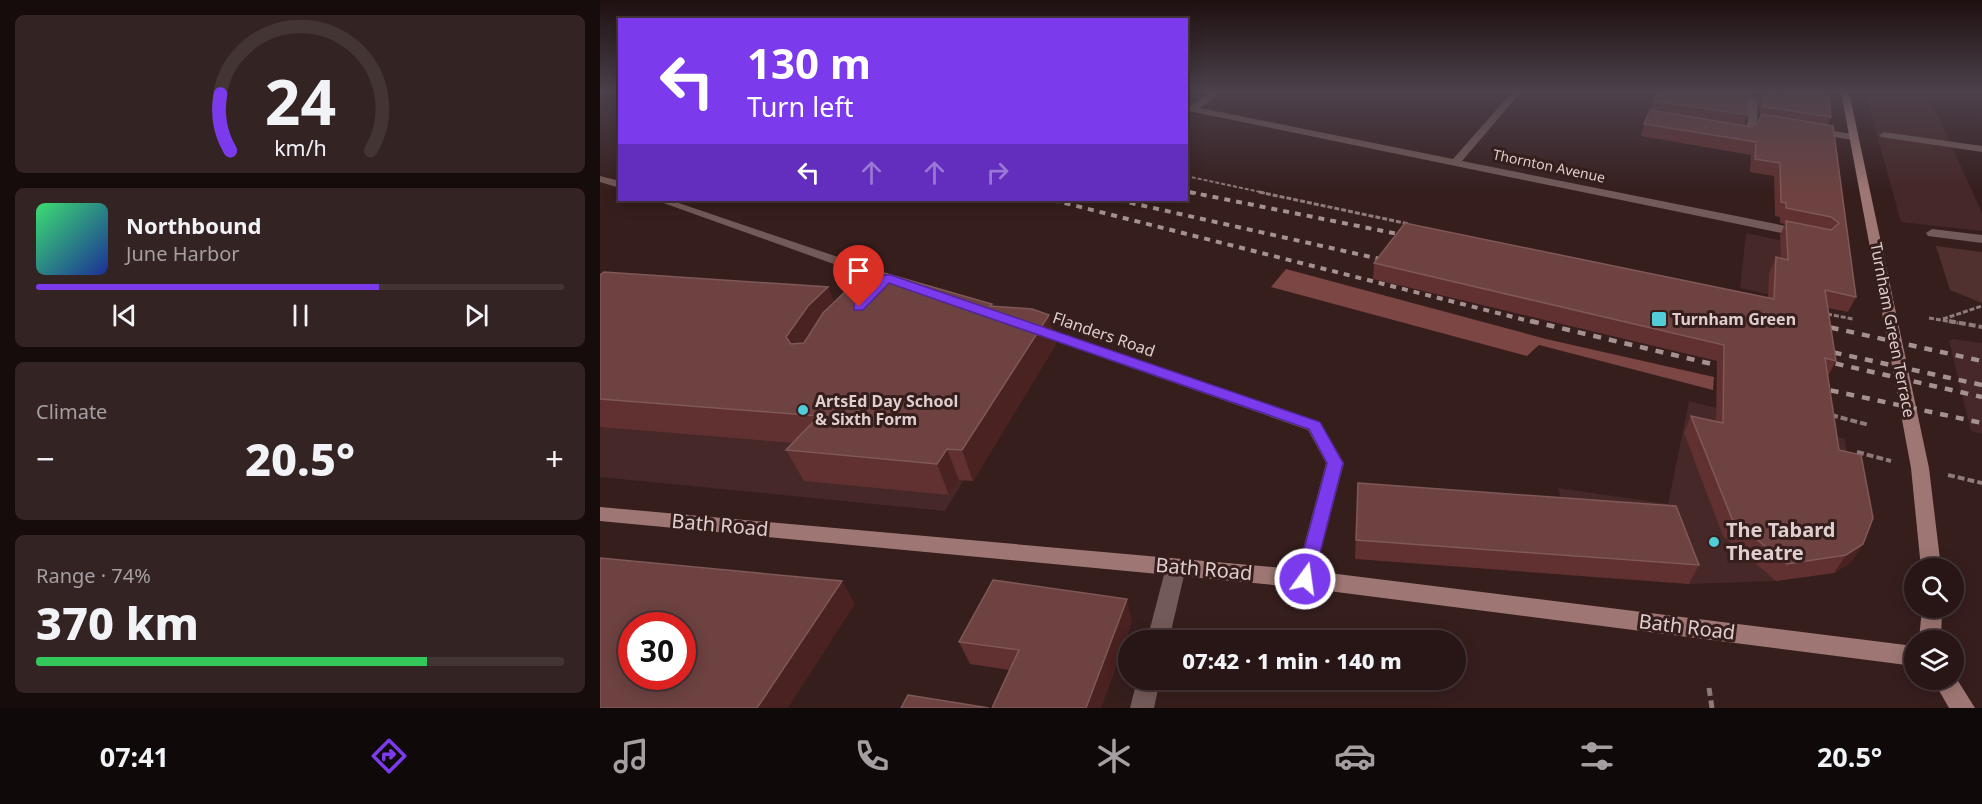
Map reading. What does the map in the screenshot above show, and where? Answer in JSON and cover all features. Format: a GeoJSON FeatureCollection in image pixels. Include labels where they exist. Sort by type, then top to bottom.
{"type":"FeatureCollection","features":[{"type":"Feature","properties":{"kind":"main road","name":"Turnham Green Terrace"},"geometry":{"type":"LineString","coordinates":[[1851,125],[1920,468],[1930,558]]}},
{"type":"Feature","properties":{"kind":"main road","name":"Bath Road"},"geometry":{"type":"LineString","coordinates":[[600,514],[1305,579],[1904,655]]}},
{"type":"Feature","properties":{"kind":"main road"},"geometry":{"type":"LineString","coordinates":[[1951,690],[1963,708]]}},
{"type":"Feature","properties":{"kind":"street","name":"Thornton Avenue"},"geometry":{"type":"LineString","coordinates":[[1268,125],[1813,236]]}},
{"type":"Feature","properties":{"kind":"street"},"geometry":{"type":"LineString","coordinates":[[1456,162],[1488,125]]}},
{"type":"Feature","properties":{"kind":"street"},"geometry":{"type":"LineString","coordinates":[[1726,130],[1747,134],[1751,125]]}},
{"type":"Feature","properties":{"kind":"street"},"geometry":{"type":"LineString","coordinates":[[1798,128],[1853,137]]}},
{"type":"Feature","properties":{"kind":"street"},"geometry":{"type":"LineString","coordinates":[[1884,135],[1982,149]]}},
{"type":"Feature","properties":{"kind":"street"},"geometry":{"type":"LineString","coordinates":[[600,179],[618,184]]}},
{"type":"Feature","properties":{"kind":"street"},"geometry":{"type":"LineString","coordinates":[[664,201],[909,286]]}},
{"type":"Feature","properties":{"kind":"street"},"geometry":{"type":"LineString","coordinates":[[1932,233],[1982,239]]}},
{"type":"Feature","properties":{"kind":"street"},"geometry":{"type":"LineString","coordinates":[[873,292],[887,278]]}},
{"type":"Feature","properties":{"kind":"street","name":"Flanders Road"},"geometry":{"type":"LineString","coordinates":[[1022,324],[1314,426],[1335,463],[1305,579]]}},
{"type":"Feature","properties":{"kind":"street"},"geometry":{"type":"LineString","coordinates":[[1160,630],[1176,567]]}},
{"type":"Feature","properties":{"kind":"street"},"geometry":{"type":"LineString","coordinates":[[1142,708],[1146,690]]}},
{"type":"Feature","properties":{"kind":"path"},"geometry":{"type":"LineString","coordinates":[[1188,176],[1420,226]]}},
{"type":"Feature","properties":{"kind":"path"},"geometry":{"type":"LineString","coordinates":[[1940,320],[1982,306]]}},
{"type":"Feature","properties":{"kind":"path"},"geometry":{"type":"LineString","coordinates":[[1818,312],[1853,319]]}},
{"type":"Feature","properties":{"kind":"path"},"geometry":{"type":"LineString","coordinates":[[1929,318],[1982,327]]}},
{"type":"Feature","properties":{"kind":"path"},"geometry":{"type":"LineString","coordinates":[[1821,412],[1869,425]]}},
{"type":"Feature","properties":{"kind":"path"},"geometry":{"type":"LineString","coordinates":[[1968,480],[1982,483]]}},
{"type":"Feature","properties":{"kind":"path"},"geometry":{"type":"LineString","coordinates":[[1709,688],[1712,708]]}},
{"type":"Feature","properties":{"kind":"shaded area"},"geometry":{"type":"Polygon","coordinates":[[[1874,125],[1942,125],[1982,213],[1982,231],[1901,222],[1874,125]]]}},
{"type":"Feature","properties":{"kind":"shaded area"},"geometry":{"type":"Polygon","coordinates":[[[1746,233],[1841,253],[1848,312],[1740,288],[1746,233]]]}},
{"type":"Feature","properties":{"kind":"shaded area"},"geometry":{"type":"Polygon","coordinates":[[[1936,246],[1982,252],[1982,303],[1950,290],[1936,246]]]}},
{"type":"Feature","properties":{"kind":"shaded area"},"geometry":{"type":"Polygon","coordinates":[[[1286,269],[1546,339],[1714,377],[1713,390],[1539,345],[1527,356],[1271,287],[1286,269]]]}},
{"type":"Feature","properties":{"kind":"shaded area","name":"ArtsEd Day School & Sixth Form"},"geometry":{"type":"Polygon","coordinates":[[[600,302],[1046,344],[945,511],[600,477],[600,302]]]}},
{"type":"Feature","properties":{"kind":"shaded area"},"geometry":{"type":"Polygon","coordinates":[[[1953,339],[1982,343],[1982,434],[1971,431],[1949,341],[1953,339]]]}},
{"type":"Feature","properties":{"kind":"shaded area"},"geometry":{"type":"Polygon","coordinates":[[[1689,401],[1845,439],[1858,542],[1851,562],[1834,573],[1776,581],[1689,584],[1580,576],[1558,488],[1668,504],[1689,401]]]}},
{"type":"Feature","properties":{"kind":"building"},"geometry":{"type":"Polygon","coordinates":[[[1650,125],[1833,126],[1856,297],[1825,290],[1836,361],[1825,358],[1839,450],[1861,455],[1873,518],[1863,544],[1846,555],[1787,564],[1732,519],[1691,416],[1723,423],[1724,345],[1374,263],[1405,223],[1774,299],[1776,257],[1788,260],[1786,221],[1831,230],[1839,223],[1831,217],[1786,208],[1786,203],[1781,202],[1780,163],[1755,159],[1756,142],[1650,125]]]}},
{"type":"Feature","properties":{"kind":"building","name":"ArtsEd Day School & Sixth Form"},"geometry":{"type":"Polygon","coordinates":[[[877,271],[992,304],[990,306],[1032,309],[1049,315],[962,450],[947,449],[937,464],[786,450],[819,416],[600,399],[600,275],[604,272],[828,287],[808,306],[786,337],[791,344],[804,343],[823,313],[849,288],[853,288],[868,274],[877,271]]]}},
{"type":"Feature","properties":{"kind":"building"},"geometry":{"type":"Polygon","coordinates":[[[1358,483],[1676,506],[1699,565],[1356,540],[1358,483]]]}},
{"type":"Feature","properties":{"kind":"building"},"geometry":{"type":"Polygon","coordinates":[[[600,558],[842,581],[757,708],[600,708],[600,558]]]}},
{"type":"Feature","properties":{"kind":"building"},"geometry":{"type":"Polygon","coordinates":[[[993,580],[1127,599],[1086,708],[992,708],[1019,650],[959,642],[993,580]]]}},
{"type":"Feature","properties":{"kind":"building"},"geometry":{"type":"Polygon","coordinates":[[[908,695],[989,708],[901,708],[908,695]]]}},
{"type":"Feature","properties":{"kind":"railway"},"geometry":{"type":"LineString","coordinates":[[1188,191],[1196,193]]}},
{"type":"Feature","properties":{"kind":"railway"},"geometry":{"type":"LineString","coordinates":[[1189,192],[1413,237]]}},
{"type":"Feature","properties":{"kind":"railway"},"geometry":{"type":"LineString","coordinates":[[1057,201],[1537,323]]}},
{"type":"Feature","properties":{"kind":"railway"},"geometry":{"type":"LineString","coordinates":[[1122,201],[1393,262]]}},
{"type":"Feature","properties":{"kind":"railway"},"geometry":{"type":"LineString","coordinates":[[1531,321],[1733,369]]}},
{"type":"Feature","properties":{"kind":"railway"},"geometry":{"type":"LineString","coordinates":[[1815,324],[1982,361]]}},
{"type":"Feature","properties":{"kind":"railway"},"geometry":{"type":"LineString","coordinates":[[1818,349],[1982,385]]}},
{"type":"Feature","properties":{"kind":"railway"},"geometry":{"type":"LineString","coordinates":[[1820,360],[1982,397]]}},
{"type":"Feature","properties":{"kind":"railway"},"geometry":{"type":"LineString","coordinates":[[1815,387],[1982,423]]}},
{"type":"Feature","properties":{"kind":"place","name":"Turnham Green"},"geometry":{"type":"Point","coordinates":[1659,319]}},
{"type":"Feature","properties":{"kind":"place","name":"ArtsEd Day School & Sixth Form"},"geometry":{"type":"Point","coordinates":[803,410]}},
{"type":"Feature","properties":{"kind":"place","name":"The Tabard Theatre"},"geometry":{"type":"Point","coordinates":[1714,542]}},
{"type":"Feature","properties":{"kind":"route"},"geometry":{"type":"LineString","coordinates":[[859,307],[887,278],[1314,426],[1335,463],[1305,579]]}}]}
